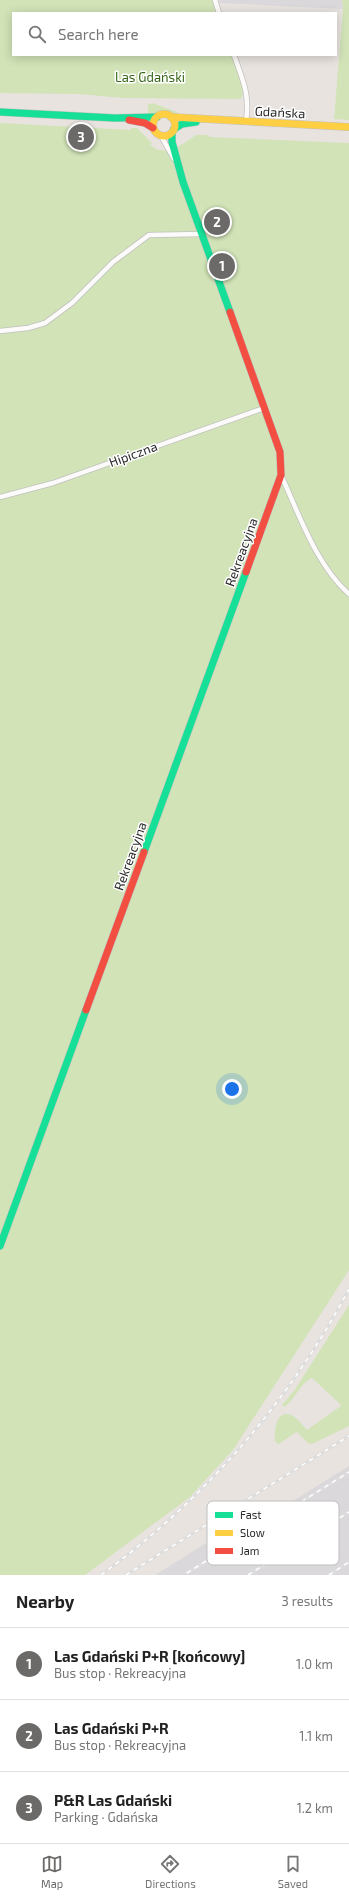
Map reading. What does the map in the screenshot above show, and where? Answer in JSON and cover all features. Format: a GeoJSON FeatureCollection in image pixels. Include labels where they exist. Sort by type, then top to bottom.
{"type":"FeatureCollection","features":[{"type":"Feature","properties":{"kind":"street"},"geometry":{"type":"LineString","coordinates":[[215,0],[220,12]]}},
{"type":"Feature","properties":{"kind":"street"},"geometry":{"type":"LineString","coordinates":[[234,56],[247,91],[248,101],[246,122]]}},
{"type":"Feature","properties":{"kind":"street"},"geometry":{"type":"LineString","coordinates":[[0,112],[115,118],[157,117],[164,115],[171,117],[174,122],[173,131],[167,136],[162,136],[156,133],[153,128],[145,123],[115,118]]}},
{"type":"Feature","properties":{"kind":"street"},"geometry":{"type":"LineString","coordinates":[[153,128],[153,122],[157,117]]}},
{"type":"Feature","properties":{"kind":"street","name":"Gdańska"},"geometry":{"type":"LineString","coordinates":[[171,117],[210,121],[349,127]]}},
{"type":"Feature","properties":{"kind":"street","name":"Gdańska"},"geometry":{"type":"LineString","coordinates":[[173,131],[182,124],[210,121]]}},
{"type":"Feature","properties":{"kind":"street","name":"Rekreacyjna"},"geometry":{"type":"LineString","coordinates":[[173,131],[178,165]]}},
{"type":"Feature","properties":{"kind":"street","name":"Rekreacyjna"},"geometry":{"type":"LineString","coordinates":[[162,136],[178,165],[280,452],[281,475],[305,529],[325,566],[340,586],[349,594]]}},
{"type":"Feature","properties":{"kind":"street"},"geometry":{"type":"LineString","coordinates":[[0,331],[28,328],[45,323],[72,303],[113,262],[149,235],[202,234]]}},
{"type":"Feature","properties":{"kind":"street","name":"Hipiczna"},"geometry":{"type":"LineString","coordinates":[[0,497],[71,477],[264,408]]}},
{"type":"Feature","properties":{"kind":"street","name":"Rekreacyjna"},"geometry":{"type":"LineString","coordinates":[[0,1246],[281,475]]}},
{"type":"Feature","properties":{"kind":"shaded area"},"geometry":{"type":"Polygon","coordinates":[[[220,0],[342,0],[343,9],[218,3],[220,0]]]}},
{"type":"Feature","properties":{"kind":"shaded area"},"geometry":{"type":"Polygon","coordinates":[[[349,1466],[349,1575],[155,1575],[207,1543],[207,1565],[339,1565],[339,1501],[293,1501],[349,1466]]]}},
{"type":"Feature","properties":{"kind":"green space","name":"Las Gdański"},"geometry":{"type":"Polygon","coordinates":[[[0,0],[213,0],[217,12],[12,12],[12,56],[232,56],[243,83],[243,94],[241,99],[124,98],[78,94],[0,93],[0,0]]]}},
{"type":"Feature","properties":{"kind":"green space"},"geometry":{"type":"Polygon","coordinates":[[[342,0],[349,0],[349,120],[334,119],[343,9],[342,0]]]}},
{"type":"Feature","properties":{"kind":"green space"},"geometry":{"type":"Polygon","coordinates":[[[152,103],[177,112],[179,117],[165,112],[148,115],[148,105],[152,103]]]}},
{"type":"Feature","properties":{"kind":"green space"},"geometry":{"type":"Polygon","coordinates":[[[0,123],[131,130],[131,128],[137,128],[152,143],[150,144],[161,150],[174,148],[196,135],[209,135],[209,137],[349,143],[349,1270],[233,1450],[190,1497],[85,1575],[0,1575],[0,123]]]}},
{"type":"Feature","properties":{"kind":"green space"},"geometry":{"type":"Polygon","coordinates":[[[349,1305],[349,1426],[312,1444],[308,1443],[297,1432],[278,1444],[275,1441],[275,1432],[277,1422],[282,1415],[286,1414],[293,1416],[307,1430],[341,1406],[312,1378],[304,1384],[288,1404],[284,1407],[282,1405],[294,1391],[349,1305]]]}},
{"type":"Feature","properties":{"kind":"railway"},"geometry":{"type":"LineString","coordinates":[[101,1575],[139,1546],[175,1514],[242,1446],[300,1371],[349,1289]]}},
{"type":"Feature","properties":{"kind":"railway"},"geometry":{"type":"LineString","coordinates":[[245,1501],[349,1436]]}},
{"type":"Feature","properties":{"kind":"railway"},"geometry":{"type":"LineString","coordinates":[[302,1501],[349,1472]]}},
{"type":"Feature","properties":{"kind":"railway"},"geometry":{"type":"LineString","coordinates":[[339,1518],[349,1512]]}},
{"type":"Feature","properties":{"kind":"railway"},"geometry":{"type":"LineString","coordinates":[[126,1575],[207,1525]]}},
{"type":"Feature","properties":{"kind":"railway"},"geometry":{"type":"LineString","coordinates":[[187,1573],[207,1561]]}},
{"type":"Feature","properties":{"kind":"railway"},"geometry":{"type":"LineString","coordinates":[[329,1575],[349,1562]]}},
{"type":"Feature","properties":{"kind":"railway"},"geometry":{"type":"LineString","coordinates":[[248,1575],[264,1565]]}},
{"type":"Feature","properties":{"kind":"traffic: fast"},"geometry":{"type":"LineString","coordinates":[[0,112],[115,118],[157,117]]}},
{"type":"Feature","properties":{"kind":"traffic: fast"},"geometry":{"type":"LineString","coordinates":[[174,129],[182,124],[196,122]]}},
{"type":"Feature","properties":{"kind":"traffic: fast"},"geometry":{"type":"LineString","coordinates":[[172,133],[172,142],[183,182],[230,312]]}},
{"type":"Feature","properties":{"kind":"traffic: fast"},"geometry":{"type":"LineString","coordinates":[[144,852],[246,572]]}},
{"type":"Feature","properties":{"kind":"traffic: fast"},"geometry":{"type":"LineString","coordinates":[[0,1246],[86,1010]]}},
{"type":"Feature","properties":{"kind":"traffic: slow"},"geometry":{"type":"LineString","coordinates":[[164,114],[172,117],[175,125],[172,133],[164,136],[156,133],[153,125],[156,117],[164,114]]}},
{"type":"Feature","properties":{"kind":"traffic: slow"},"geometry":{"type":"LineString","coordinates":[[171,117],[349,127]]}},
{"type":"Feature","properties":{"kind":"traffic: jam"},"geometry":{"type":"LineString","coordinates":[[129,120],[145,123],[153,128]]}},
{"type":"Feature","properties":{"kind":"traffic: jam"},"geometry":{"type":"LineString","coordinates":[[230,312],[280,452],[281,475],[246,572]]}},
{"type":"Feature","properties":{"kind":"traffic: jam"},"geometry":{"type":"LineString","coordinates":[[86,1010],[144,852]]}},
{"type":"Feature","properties":{"kind":"place","name":"P&R Las Gdański"},"geometry":{"type":"Point","coordinates":[81,137]}},
{"type":"Feature","properties":{"kind":"place","name":"Las Gdański P+R"},"geometry":{"type":"Point","coordinates":[217,222]}},
{"type":"Feature","properties":{"kind":"place","name":"Las Gdański P+R [końcowy]"},"geometry":{"type":"Point","coordinates":[222,266]}}]}
